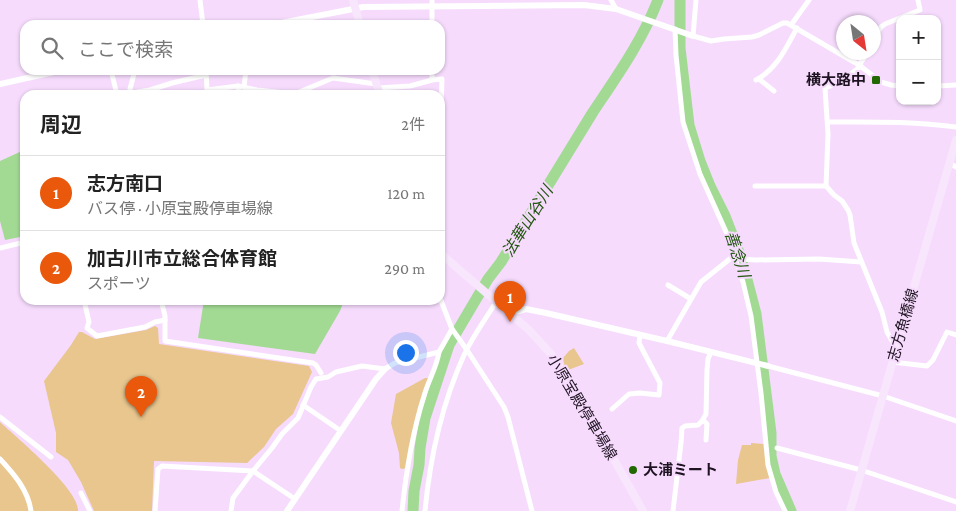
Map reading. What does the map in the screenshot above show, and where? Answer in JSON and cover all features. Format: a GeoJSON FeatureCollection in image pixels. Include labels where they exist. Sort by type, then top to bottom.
{"type":"FeatureCollection","features":[{"type":"Feature","properties":{"kind":"main road"},"geometry":{"type":"LineString","coordinates":[[354,4],[359,20]]}},
{"type":"Feature","properties":{"kind":"main road"},"geometry":{"type":"LineString","coordinates":[[374,75],[378,89]]}},
{"type":"Feature","properties":{"kind":"main road","name":"志方魚橋線"},"geometry":{"type":"LineString","coordinates":[[850,511],[896,348],[952,165],[956,140]]}},
{"type":"Feature","properties":{"kind":"main road","name":"小原宝殿停車場線"},"geometry":{"type":"LineString","coordinates":[[445,257],[539,340],[564,372],[643,511]]}},
{"type":"Feature","properties":{"kind":"street"},"geometry":{"type":"LineString","coordinates":[[200,0],[202,20]]}},
{"type":"Feature","properties":{"kind":"street"},"geometry":{"type":"LineString","coordinates":[[612,0],[616,9]]}},
{"type":"Feature","properties":{"kind":"street"},"geometry":{"type":"LineString","coordinates":[[691,35],[696,0]]}},
{"type":"Feature","properties":{"kind":"street"},"geometry":{"type":"LineString","coordinates":[[791,25],[809,0]]}},
{"type":"Feature","properties":{"kind":"street"},"geometry":{"type":"LineString","coordinates":[[881,27],[920,10],[918,0]]}},
{"type":"Feature","properties":{"kind":"street"},"geometry":{"type":"LineString","coordinates":[[432,3],[432,20]]}},
{"type":"Feature","properties":{"kind":"street"},"geometry":{"type":"LineString","coordinates":[[291,20],[354,4],[363,7],[432,3],[584,5],[616,9],[711,41],[759,35],[788,22],[860,66],[882,82],[896,86]]}},
{"type":"Feature","properties":{"kind":"street"},"geometry":{"type":"LineString","coordinates":[[774,91],[757,80],[780,59],[797,28]]}},
{"type":"Feature","properties":{"kind":"street"},"geometry":{"type":"LineString","coordinates":[[676,30],[676,56],[683,122],[700,174],[736,258],[743,282],[749,309],[763,407],[768,465],[776,492],[785,511]]}},
{"type":"Feature","properties":{"kind":"street"},"geometry":{"type":"LineString","coordinates":[[863,60],[860,66],[839,83],[825,88],[828,122],[826,186],[842,201],[848,210],[852,237],[888,332],[896,348]]}},
{"type":"Feature","properties":{"kind":"street"},"geometry":{"type":"LineString","coordinates":[[0,84],[40,75]]}},
{"type":"Feature","properties":{"kind":"street"},"geometry":{"type":"LineString","coordinates":[[112,75],[116,90]]}},
{"type":"Feature","properties":{"kind":"street"},"geometry":{"type":"LineString","coordinates":[[130,90],[134,75]]}},
{"type":"Feature","properties":{"kind":"street"},"geometry":{"type":"LineString","coordinates":[[150,90],[199,75]]}},
{"type":"Feature","properties":{"kind":"street"},"geometry":{"type":"LineString","coordinates":[[206,75],[207,90]]}},
{"type":"Feature","properties":{"kind":"street"},"geometry":{"type":"LineString","coordinates":[[240,90],[244,75]]}},
{"type":"Feature","properties":{"kind":"street"},"geometry":{"type":"LineString","coordinates":[[432,75],[432,80]]}},
{"type":"Feature","properties":{"kind":"street"},"geometry":{"type":"LineString","coordinates":[[303,90],[333,78],[378,89],[410,86],[442,79],[442,90]]}},
{"type":"Feature","properties":{"kind":"street"},"geometry":{"type":"LineString","coordinates":[[941,86],[956,85]]}},
{"type":"Feature","properties":{"kind":"street"},"geometry":{"type":"LineString","coordinates":[[220,90],[240,87],[257,90]]}},
{"type":"Feature","properties":{"kind":"street"},"geometry":{"type":"LineString","coordinates":[[828,122],[925,123],[956,127]]}},
{"type":"Feature","properties":{"kind":"street"},"geometry":{"type":"LineString","coordinates":[[755,186],[826,186]]}},
{"type":"Feature","properties":{"kind":"street"},"geometry":{"type":"LineString","coordinates":[[0,248],[20,243]]}},
{"type":"Feature","properties":{"kind":"street"},"geometry":{"type":"LineString","coordinates":[[667,341],[701,282],[731,258],[819,259],[862,262]]}},
{"type":"Feature","properties":{"kind":"street"},"geometry":{"type":"LineString","coordinates":[[668,285],[691,298]]}},
{"type":"Feature","properties":{"kind":"street"},"geometry":{"type":"LineString","coordinates":[[425,511],[430,468],[446,401],[467,350],[495,301]]}},
{"type":"Feature","properties":{"kind":"street"},"geometry":{"type":"LineString","coordinates":[[85,305],[89,322],[87,328],[97,336],[145,327],[165,320]]}},
{"type":"Feature","properties":{"kind":"street"},"geometry":{"type":"LineString","coordinates":[[162,305],[165,316],[166,341],[313,363],[321,373]]}},
{"type":"Feature","properties":{"kind":"street"},"geometry":{"type":"LineString","coordinates":[[443,305],[452,329],[508,417],[532,511]]}},
{"type":"Feature","properties":{"kind":"street"},"geometry":{"type":"LineString","coordinates":[[509,314],[526,309],[667,341],[883,396],[956,421]]}},
{"type":"Feature","properties":{"kind":"street"},"geometry":{"type":"LineString","coordinates":[[402,511],[406,474],[424,394],[439,352],[452,329]]}},
{"type":"Feature","properties":{"kind":"street"},"geometry":{"type":"LineString","coordinates":[[892,362],[927,366],[933,360],[947,332],[956,335]]}},
{"type":"Feature","properties":{"kind":"street"},"geometry":{"type":"LineString","coordinates":[[612,409],[630,394],[648,393],[659,395],[660,383],[639,343],[640,335]]}},
{"type":"Feature","properties":{"kind":"street"},"geometry":{"type":"LineString","coordinates":[[287,511],[376,379],[385,369],[395,363],[439,352]]}},
{"type":"Feature","properties":{"kind":"street"},"geometry":{"type":"LineString","coordinates":[[672,511],[682,428],[698,425],[706,414],[707,370],[711,352]]}},
{"type":"Feature","properties":{"kind":"street"},"geometry":{"type":"LineString","coordinates":[[231,511],[233,498],[253,470],[282,434],[298,418],[316,379],[362,366],[385,369]]}},
{"type":"Feature","properties":{"kind":"street"},"geometry":{"type":"LineString","coordinates":[[303,405],[341,431]]}},
{"type":"Feature","properties":{"kind":"street"},"geometry":{"type":"LineString","coordinates":[[0,417],[51,457]]}},
{"type":"Feature","properties":{"kind":"street"},"geometry":{"type":"LineString","coordinates":[[703,420],[707,424],[706,440]]}},
{"type":"Feature","properties":{"kind":"street"},"geometry":{"type":"LineString","coordinates":[[777,448],[861,470],[956,502]]}},
{"type":"Feature","properties":{"kind":"street"},"geometry":{"type":"LineString","coordinates":[[0,459],[17,478],[32,511]]}},
{"type":"Feature","properties":{"kind":"street"},"geometry":{"type":"LineString","coordinates":[[155,511],[158,469],[162,466],[253,470],[295,499]]}},
{"type":"Feature","properties":{"kind":"street"},"geometry":{"type":"LineString","coordinates":[[81,493],[90,511]]}},
{"type":"Feature","properties":{"kind":"shaded area"},"geometry":{"type":"Polygon","coordinates":[[[20,152],[20,237],[5,240],[0,221],[0,161],[20,152]]]}},
{"type":"Feature","properties":{"kind":"shaded area"},"geometry":{"type":"Polygon","coordinates":[[[203,305],[342,305],[315,354],[198,338],[203,305]]]}},
{"type":"Feature","properties":{"kind":"shaded area"},"geometry":{"type":"Polygon","coordinates":[[[155,326],[158,328],[159,344],[309,366],[312,372],[293,414],[276,429],[264,447],[247,463],[154,461],[152,511],[94,511],[81,482],[68,460],[56,452],[56,433],[44,381],[79,332],[95,339],[146,330],[155,326]]]}},
{"type":"Feature","properties":{"kind":"shaded area"},"geometry":{"type":"Polygon","coordinates":[[[574,348],[584,364],[568,370],[563,358],[574,348]]]}},
{"type":"Feature","properties":{"kind":"shaded area"},"geometry":{"type":"Polygon","coordinates":[[[425,378],[429,378],[406,468],[402,469],[400,468],[399,453],[391,423],[396,394],[425,378]]]}},
{"type":"Feature","properties":{"kind":"shaded area"},"geometry":{"type":"Polygon","coordinates":[[[0,422],[46,464],[69,490],[76,502],[78,511],[0,511],[0,422]]]}},
{"type":"Feature","properties":{"kind":"shaded area"},"geometry":{"type":"Polygon","coordinates":[[[751,443],[765,444],[770,478],[736,484],[738,460],[742,445],[751,445],[751,443]]]}},
{"type":"Feature","properties":{"kind":"waterway","name":"法華山谷川"},"geometry":{"type":"LineString","coordinates":[[413,511],[414,491],[425,418],[449,345],[488,279],[501,262],[593,112],[629,58],[658,0]]}},
{"type":"Feature","properties":{"kind":"waterway","name":"善念川"},"geometry":{"type":"LineString","coordinates":[[680,0],[680,48],[689,125],[700,161],[725,216],[745,272],[756,314],[771,433],[771,456],[775,474],[791,511]]}},
{"type":"Feature","properties":{"kind":"place","name":"横大路中"},"geometry":{"type":"Point","coordinates":[876,80]}},
{"type":"Feature","properties":{"kind":"place","name":"志方南口"},"geometry":{"type":"Point","coordinates":[510,322]}},
{"type":"Feature","properties":{"kind":"place","name":"加古川市立総合体育館"},"geometry":{"type":"Point","coordinates":[141,417]}},
{"type":"Feature","properties":{"kind":"place","name":"大浦ミート"},"geometry":{"type":"Point","coordinates":[633,470]}}]}
